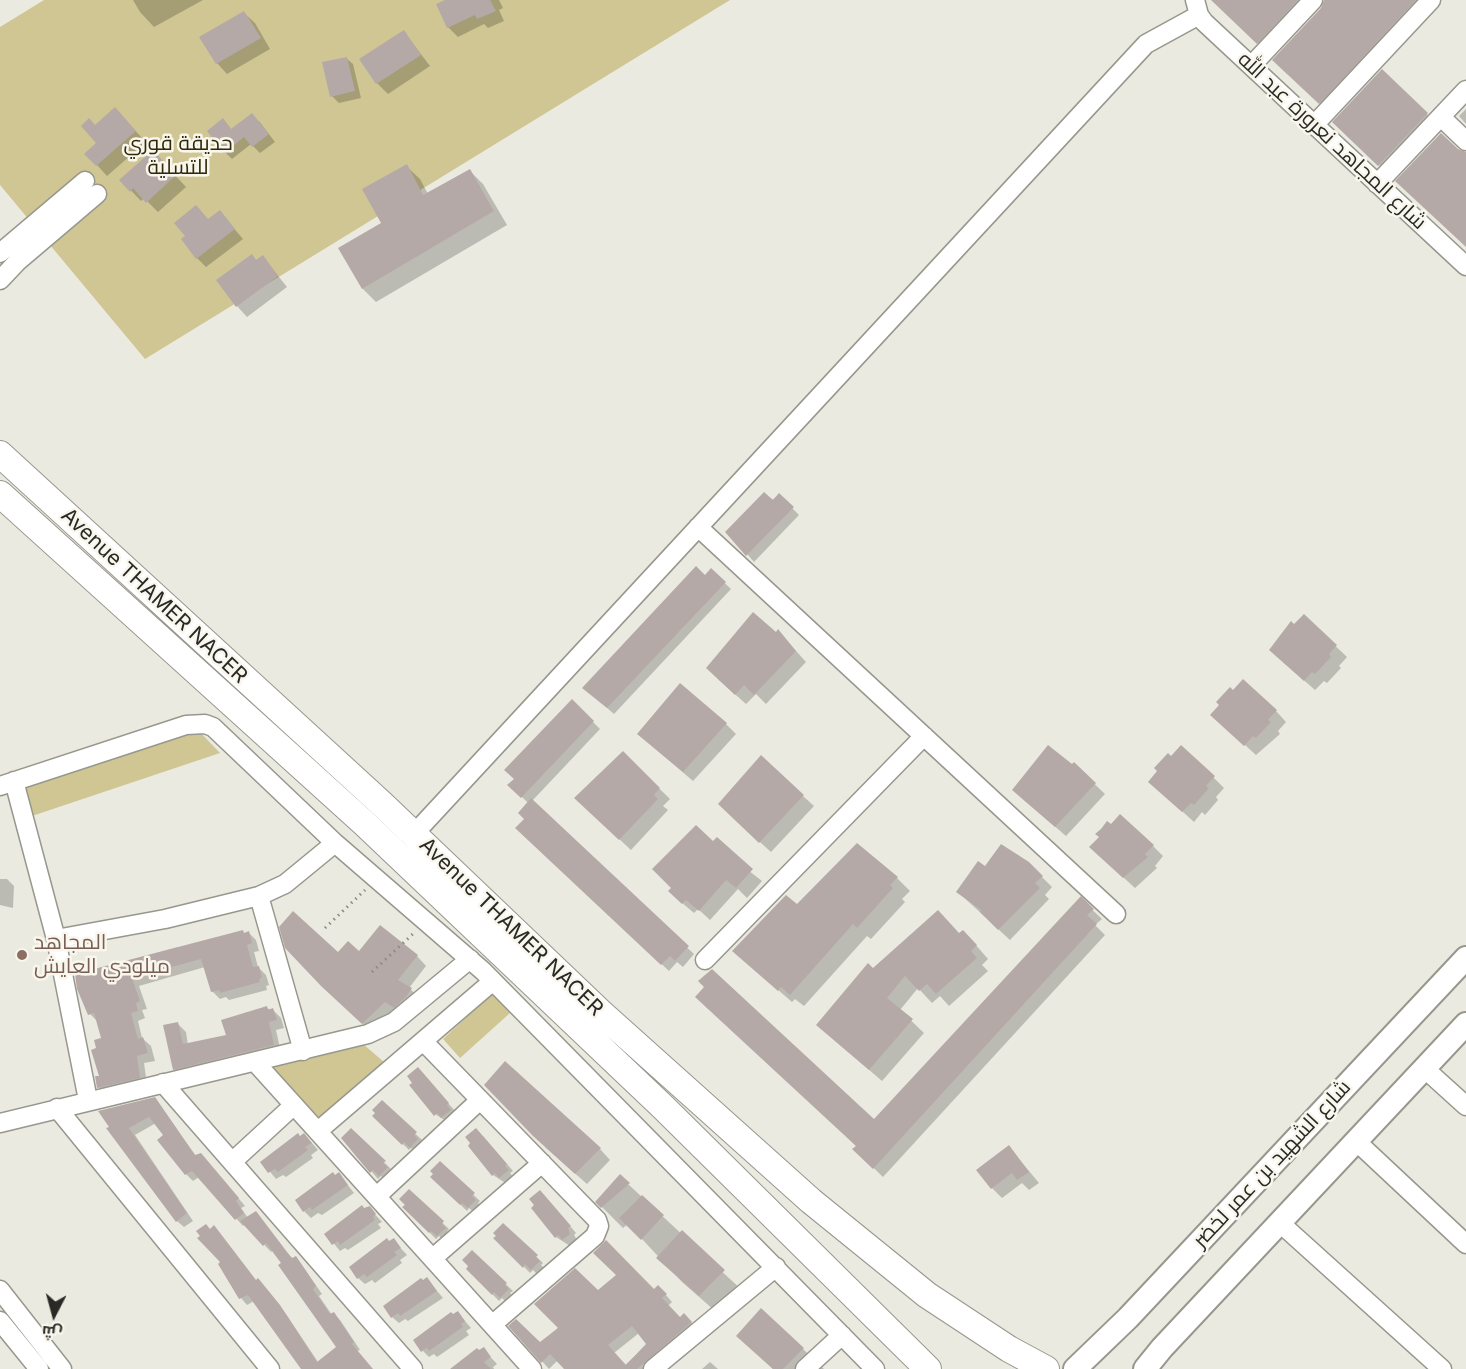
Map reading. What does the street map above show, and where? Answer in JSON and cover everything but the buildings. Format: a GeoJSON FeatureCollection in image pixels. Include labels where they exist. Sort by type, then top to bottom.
{"type":"FeatureCollection","features":[{"type":"Feature","properties":{"kind":"highway","name":"Avenue THAMER NACER"},"geometry":{"type":"LineString","coordinates":[[0,454],[414,834],[600,1012],[848,1234],[943,1306],[1009,1349],[1046,1369]]}},
{"type":"Feature","properties":{"kind":"highway","name":"Avenue THAMER NACER"},"geometry":{"type":"LineString","coordinates":[[0,494],[364,823],[663,1107],[928,1369]]}},
{"type":"Feature","properties":{"kind":"main road","name":"شارع الشهيد بن عمر لخضر"},"geometry":{"type":"LineString","coordinates":[[1075,1369],[1128,1318],[1466,958]]}},
{"type":"Feature","properties":{"kind":"main road"},"geometry":{"type":"LineString","coordinates":[[1145,1369],[1279,1222],[1466,1024]]}},
{"type":"Feature","properties":{"kind":"street"},"geometry":{"type":"LineString","coordinates":[[1252,65],[1313,0]]}},
{"type":"Feature","properties":{"kind":"street"},"geometry":{"type":"LineString","coordinates":[[1314,125],[1431,0]]}},
{"type":"Feature","properties":{"kind":"street"},"geometry":{"type":"LineString","coordinates":[[414,834],[1146,44],[1197,8]]}},
{"type":"Feature","properties":{"kind":"street","name":"شارع المجاهد نعرورة عبد الله"},"geometry":{"type":"LineString","coordinates":[[1197,8],[1314,125],[1466,266]]}},
{"type":"Feature","properties":{"kind":"street"},"geometry":{"type":"LineString","coordinates":[[1377,184],[1466,90]]}},
{"type":"Feature","properties":{"kind":"street"},"geometry":{"type":"LineString","coordinates":[[1441,117],[1466,141]]}},
{"type":"Feature","properties":{"kind":"street"},"geometry":{"type":"LineString","coordinates":[[0,253],[91,187],[0,280]]}},
{"type":"Feature","properties":{"kind":"street"},"geometry":{"type":"LineString","coordinates":[[698,527],[1116,914]]}},
{"type":"Feature","properties":{"kind":"street"},"geometry":{"type":"LineString","coordinates":[[88,1100],[56,939],[7,783],[186,725],[205,724],[222,736],[335,843],[493,981],[875,1369]]}},
{"type":"Feature","properties":{"kind":"street"},"geometry":{"type":"LineString","coordinates":[[705,960],[924,736]]}},
{"type":"Feature","properties":{"kind":"street"},"geometry":{"type":"LineString","coordinates":[[56,939],[165,919],[259,896],[285,884],[335,843]]}},
{"type":"Feature","properties":{"kind":"street"},"geometry":{"type":"LineString","coordinates":[[259,896],[303,1051]]}},
{"type":"Feature","properties":{"kind":"street"},"geometry":{"type":"LineString","coordinates":[[0,1123],[88,1100],[303,1051],[383,1028],[470,959]]}},
{"type":"Feature","properties":{"kind":"street"},"geometry":{"type":"LineString","coordinates":[[318,1131],[493,981]]}},
{"type":"Feature","properties":{"kind":"street"},"geometry":{"type":"LineString","coordinates":[[423,1041],[597,1220],[596,1236],[493,1324]]}},
{"type":"Feature","properties":{"kind":"street"},"geometry":{"type":"LineString","coordinates":[[255,1062],[532,1369]]}},
{"type":"Feature","properties":{"kind":"street"},"geometry":{"type":"LineString","coordinates":[[1424,1068],[1466,1106]]}},
{"type":"Feature","properties":{"kind":"street"},"geometry":{"type":"LineString","coordinates":[[163,1083],[414,1369]]}},
{"type":"Feature","properties":{"kind":"street"},"geometry":{"type":"LineString","coordinates":[[377,1196],[480,1100]]}},
{"type":"Feature","properties":{"kind":"street"},"geometry":{"type":"LineString","coordinates":[[232,1162],[294,1105]]}},
{"type":"Feature","properties":{"kind":"street"},"geometry":{"type":"LineString","coordinates":[[57,1108],[270,1369]]}},
{"type":"Feature","properties":{"kind":"street"},"geometry":{"type":"LineString","coordinates":[[1356,1141],[1466,1244]]}},
{"type":"Feature","properties":{"kind":"street"},"geometry":{"type":"LineString","coordinates":[[433,1258],[542,1163]]}},
{"type":"Feature","properties":{"kind":"street"},"geometry":{"type":"LineString","coordinates":[[1279,1222],[1442,1369]]}},
{"type":"Feature","properties":{"kind":"street"},"geometry":{"type":"LineString","coordinates":[[653,1369],[776,1267]]}},
{"type":"Feature","properties":{"kind":"street"},"geometry":{"type":"LineString","coordinates":[[0,1290],[62,1369]]}},
{"type":"Feature","properties":{"kind":"street"},"geometry":{"type":"LineString","coordinates":[[0,1321],[39,1369]]}},
{"type":"Feature","properties":{"kind":"street"},"geometry":{"type":"LineString","coordinates":[[805,1369],[842,1335]]}},
{"type":"Feature","properties":{"kind":"path"},"geometry":{"type":"LineString","coordinates":[[325,928],[376,879]]}},
{"type":"Feature","properties":{"kind":"path"},"geometry":{"type":"LineString","coordinates":[[372,972],[426,921]]}},
{"type":"Feature","properties":{"kind":"green space","name":"حديقة قوري للتسلية"},"geometry":{"type":"Polygon","coordinates":[[[44,0],[730,0],[145,359],[0,185],[0,27],[44,0]]]}},
{"type":"Feature","properties":{"kind":"green space"},"geometry":{"type":"Polygon","coordinates":[[[196,728],[220,753],[29,817],[18,786],[196,728]]]}},
{"type":"Feature","properties":{"kind":"green space"},"geometry":{"type":"Polygon","coordinates":[[[493,993],[510,1013],[460,1058],[443,1039],[493,993]]]}},
{"type":"Feature","properties":{"kind":"green space"},"geometry":{"type":"Polygon","coordinates":[[[356,1038],[391,1068],[319,1126],[266,1068],[356,1038]]]}},
{"type":"Feature","properties":{"kind":"place","name":"المجاهد ميلودي العايش"},"geometry":{"type":"Point","coordinates":[22,955]}}]}
